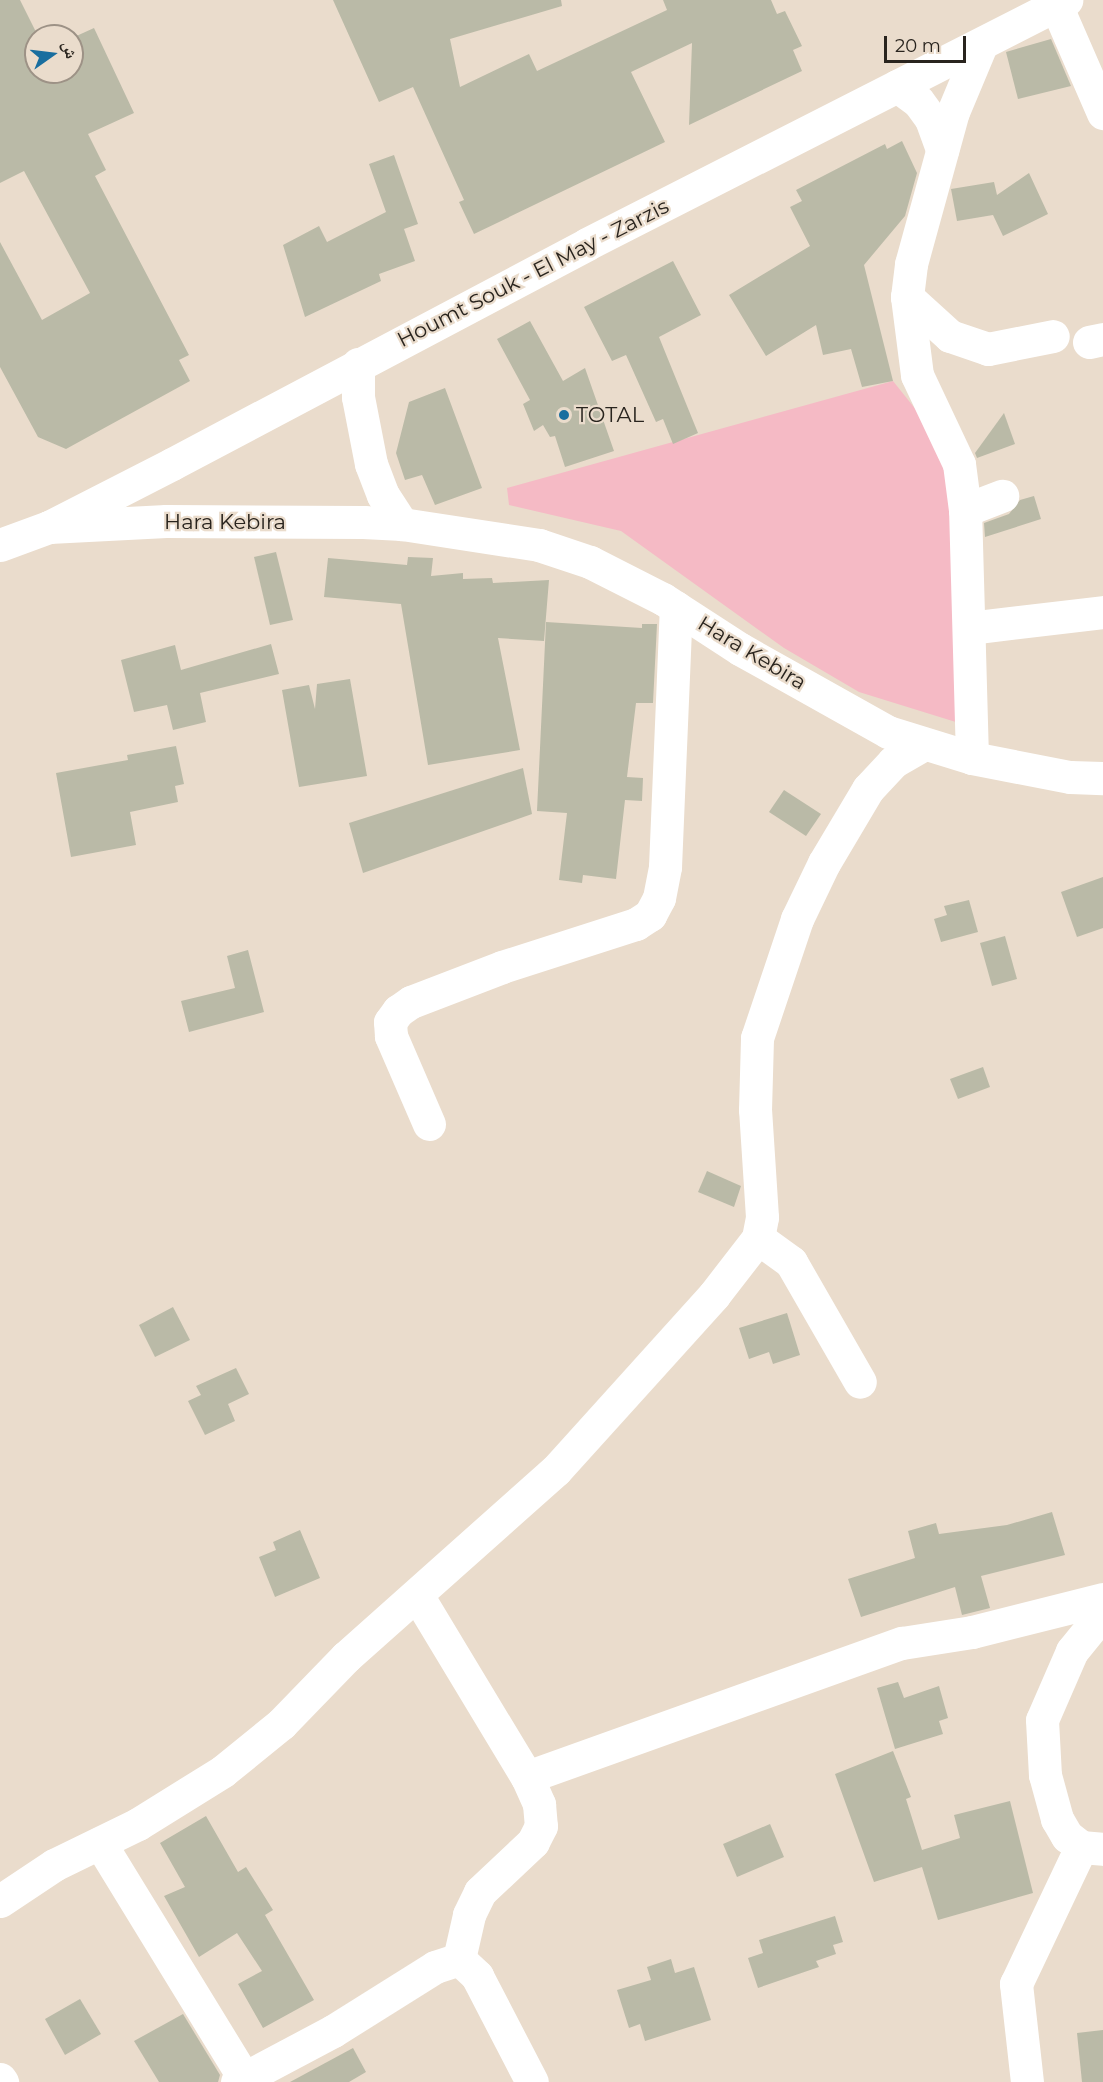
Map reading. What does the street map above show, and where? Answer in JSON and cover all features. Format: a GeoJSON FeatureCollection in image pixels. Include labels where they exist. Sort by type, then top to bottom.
{"type":"FeatureCollection","features":[{"type":"Feature","properties":{"kind":"street","name":"Houmt Souk - El May - Zarzis"},"geometry":{"type":"LineString","coordinates":[[0,545],[49,527],[250,424],[358,364],[1061,2]]}},
{"type":"Feature","properties":{"kind":"street"},"geometry":{"type":"LineString","coordinates":[[1061,2],[1103,113]]}},
{"type":"Feature","properties":{"kind":"street"},"geometry":{"type":"LineString","coordinates":[[972,759],[965,510],[959,464],[917,375],[907,297],[911,264],[942,150],[981,45]]}},
{"type":"Feature","properties":{"kind":"street"},"geometry":{"type":"LineString","coordinates":[[897,86],[918,101],[931,118],[942,150]]}},
{"type":"Feature","properties":{"kind":"street"},"geometry":{"type":"LineString","coordinates":[[907,297],[950,336],[988,349],[1053,336]]}},
{"type":"Feature","properties":{"kind":"street"},"geometry":{"type":"LineString","coordinates":[[358,364],[358,397],[371,464],[383,495],[402,524]]}},
{"type":"Feature","properties":{"kind":"street"},"geometry":{"type":"LineString","coordinates":[[965,510],[1002,496]]}},
{"type":"Feature","properties":{"kind":"street","name":"Hara Kebira"},"geometry":{"type":"LineString","coordinates":[[49,527],[166,521],[402,524],[539,545],[590,562],[676,607],[740,649],[888,732],[922,745],[972,759],[1070,777],[1103,778]]}},
{"type":"Feature","properties":{"kind":"street"},"geometry":{"type":"LineString","coordinates":[[429,1124],[391,1036],[390,1022],[398,1011],[411,1002],[502,967],[636,924],[650,915],[660,898],[665,867],[676,607]]}},
{"type":"Feature","properties":{"kind":"street"},"geometry":{"type":"LineString","coordinates":[[969,628],[1098,613]]}},
{"type":"Feature","properties":{"kind":"street"},"geometry":{"type":"LineString","coordinates":[[0,1901],[54,1866],[100,1843],[223,1771],[281,1724],[346,1657],[556,1470],[682,1333],[758,1238],[762,1217],[755,1110],[757,1038],[770,990],[806,901],[868,789],[893,762],[922,745]]}},
{"type":"Feature","properties":{"kind":"street"},"geometry":{"type":"LineString","coordinates":[[758,1238],[791,1262],[860,1382]]}},
{"type":"Feature","properties":{"kind":"street"},"geometry":{"type":"LineString","coordinates":[[417,1595],[527,1777],[539,1804],[541,1826],[523,1853],[480,1892],[469,1915],[459,1959]]}},
{"type":"Feature","properties":{"kind":"street"},"geometry":{"type":"LineString","coordinates":[[527,1777],[902,1643],[972,1632],[1103,1599]]}},
{"type":"Feature","properties":{"kind":"street"},"geometry":{"type":"LineString","coordinates":[[1027,2082],[1016,1984],[1092,1848],[1068,1836],[1049,1797],[1042,1720],[1072,1651],[1103,1613]]}},
{"type":"Feature","properties":{"kind":"street"},"geometry":{"type":"LineString","coordinates":[[100,1843],[241,2080],[333,2031],[435,1967],[459,1959]]}},
{"type":"Feature","properties":{"kind":"street"},"geometry":{"type":"LineString","coordinates":[[459,1959],[477,1976],[532,2082]]}},
{"type":"Feature","properties":{"kind":"shaded area"},"geometry":{"type":"Polygon","coordinates":[[[893,381],[917,411],[948,468],[959,723],[859,692],[784,648],[621,531],[509,505],[507,488],[893,381]]]}},
{"type":"Feature","properties":{"kind":"building"},"geometry":{"type":"Polygon","coordinates":[[[0,0],[20,0],[32,24],[24,24],[24,84],[84,84],[84,33],[94,28],[134,113],[88,134],[106,170],[95,176],[189,355],[179,360],[190,381],[66,449],[38,437],[0,367],[0,242],[42,320],[90,293],[24,171],[0,183],[0,0]]]}},
{"type":"Feature","properties":{"kind":"building"},"geometry":{"type":"Polygon","coordinates":[[[333,0],[561,0],[562,6],[450,39],[460,87],[529,54],[537,71],[667,10],[663,0],[771,0],[777,14],[785,11],[802,46],[793,50],[802,71],[689,125],[692,43],[631,72],[665,142],[474,234],[459,202],[464,200],[413,87],[379,102],[333,0]]]}},
{"type":"Feature","properties":{"kind":"building"},"geometry":{"type":"Polygon","coordinates":[[[1051,39],[1071,86],[1018,99],[1006,52],[1051,39]]]}},
{"type":"Feature","properties":{"kind":"building"},"geometry":{"type":"Polygon","coordinates":[[[902,141],[917,173],[905,216],[864,265],[893,381],[862,387],[851,349],[823,355],[816,325],[766,356],[729,295],[810,246],[790,207],[802,201],[796,190],[885,144],[887,149],[902,141]]]}},
{"type":"Feature","properties":{"kind":"building"},"geometry":{"type":"Polygon","coordinates":[[[394,155],[418,224],[404,229],[415,261],[379,274],[381,281],[305,317],[283,245],[319,226],[327,242],[386,212],[369,164],[394,155]]]}},
{"type":"Feature","properties":{"kind":"building"},"geometry":{"type":"Polygon","coordinates":[[[1029,173],[1048,214],[1003,236],[993,215],[957,221],[951,189],[994,182],[997,195],[1029,173]]]}},
{"type":"Feature","properties":{"kind":"building"},"geometry":{"type":"Polygon","coordinates":[[[673,261],[701,315],[659,337],[698,433],[673,444],[663,419],[656,422],[626,355],[612,361],[584,307],[673,261]]]}},
{"type":"Feature","properties":{"kind":"building","name":"TOTAL"},"geometry":{"type":"Polygon","coordinates":[[[530,321],[563,381],[585,368],[614,451],[565,467],[555,436],[550,437],[543,425],[534,431],[523,404],[530,400],[497,339],[530,321]]]}},
{"type":"Feature","properties":{"kind":"building"},"geometry":{"type":"Polygon","coordinates":[[[445,388],[482,488],[435,505],[422,475],[405,480],[396,453],[409,402],[445,388]]]}},
{"type":"Feature","properties":{"kind":"building"},"geometry":{"type":"Polygon","coordinates":[[[1004,413],[1015,444],[977,458],[975,453],[1004,413]]]}},
{"type":"Feature","properties":{"kind":"building"},"geometry":{"type":"Polygon","coordinates":[[[1034,496],[1041,519],[985,537],[984,523],[1009,514],[1020,500],[1034,496]]]}},
{"type":"Feature","properties":{"kind":"building"},"geometry":{"type":"Polygon","coordinates":[[[276,552],[293,620],[270,625],[254,557],[276,552]]]}},
{"type":"Feature","properties":{"kind":"building"},"geometry":{"type":"Polygon","coordinates":[[[408,557],[433,558],[431,576],[463,573],[463,579],[492,578],[493,583],[549,580],[544,641],[498,638],[520,750],[428,765],[401,604],[324,597],[328,558],[407,565],[408,557]]]}},
{"type":"Feature","properties":{"kind":"building"},"geometry":{"type":"Polygon","coordinates":[[[546,622],[642,628],[642,624],[657,624],[653,703],[636,703],[627,777],[643,778],[642,801],[625,800],[616,879],[583,875],[582,883],[559,880],[567,813],[537,811],[546,622]]]}},
{"type":"Feature","properties":{"kind":"building"},"geometry":{"type":"Polygon","coordinates":[[[271,644],[279,674],[200,693],[206,722],[173,730],[167,705],[134,712],[121,660],[175,645],[181,670],[271,644]]]}},
{"type":"Feature","properties":{"kind":"building"},"geometry":{"type":"Polygon","coordinates":[[[350,679],[367,776],[299,787],[282,690],[309,685],[315,709],[317,684],[350,679]]]}},
{"type":"Feature","properties":{"kind":"building"},"geometry":{"type":"Polygon","coordinates":[[[176,746],[184,784],[175,786],[178,802],[130,812],[136,845],[71,857],[56,773],[128,760],[127,755],[176,746]]]}},
{"type":"Feature","properties":{"kind":"building"},"geometry":{"type":"Polygon","coordinates":[[[523,768],[532,814],[363,873],[349,823],[523,768]]]}},
{"type":"Feature","properties":{"kind":"building"},"geometry":{"type":"Polygon","coordinates":[[[784,790],[821,814],[806,836],[769,812],[784,790]]]}},
{"type":"Feature","properties":{"kind":"building"},"geometry":{"type":"Polygon","coordinates":[[[1103,877],[1103,928],[1077,937],[1061,892],[1103,877]]]}},
{"type":"Feature","properties":{"kind":"building"},"geometry":{"type":"Polygon","coordinates":[[[969,900],[978,932],[941,942],[934,919],[947,915],[944,906],[969,900]]]}},
{"type":"Feature","properties":{"kind":"building"},"geometry":{"type":"Polygon","coordinates":[[[1005,936],[1017,979],[992,986],[980,943],[1005,936]]]}},
{"type":"Feature","properties":{"kind":"building"},"geometry":{"type":"Polygon","coordinates":[[[248,950],[264,1012],[189,1032],[181,1001],[235,988],[227,956],[248,950]]]}},
{"type":"Feature","properties":{"kind":"building"},"geometry":{"type":"Polygon","coordinates":[[[983,1067],[990,1087],[958,1099],[950,1079],[983,1067]]]}},
{"type":"Feature","properties":{"kind":"building"},"geometry":{"type":"Polygon","coordinates":[[[707,1171],[741,1186],[734,1207],[698,1192],[707,1171]]]}},
{"type":"Feature","properties":{"kind":"building"},"geometry":{"type":"Polygon","coordinates":[[[173,1307],[190,1340],[155,1357],[139,1325],[173,1307]]]}},
{"type":"Feature","properties":{"kind":"building"},"geometry":{"type":"Polygon","coordinates":[[[787,1313],[800,1355],[773,1364],[769,1352],[749,1359],[739,1328],[787,1313]]]}},
{"type":"Feature","properties":{"kind":"building"},"geometry":{"type":"Polygon","coordinates":[[[236,1368],[249,1394],[228,1404],[235,1421],[205,1435],[188,1401],[201,1395],[196,1386],[236,1368]]]}},
{"type":"Feature","properties":{"kind":"building"},"geometry":{"type":"Polygon","coordinates":[[[1052,1512],[1065,1555],[981,1576],[990,1608],[962,1615],[955,1587],[861,1617],[848,1579],[915,1558],[908,1531],[936,1523],[939,1534],[1007,1525],[1052,1512]]]}},
{"type":"Feature","properties":{"kind":"building"},"geometry":{"type":"Polygon","coordinates":[[[300,1530],[320,1578],[275,1597],[259,1557],[276,1550],[273,1542],[300,1530]]]}},
{"type":"Feature","properties":{"kind":"building"},"geometry":{"type":"Polygon","coordinates":[[[898,1682],[904,1698],[939,1686],[948,1718],[939,1721],[943,1734],[895,1749],[877,1688],[898,1682]]]}},
{"type":"Feature","properties":{"kind":"building"},"geometry":{"type":"Polygon","coordinates":[[[893,1751],[911,1797],[906,1799],[922,1850],[960,1838],[954,1815],[1010,1801],[1033,1893],[938,1920],[922,1867],[874,1882],[835,1774],[893,1751]]]}},
{"type":"Feature","properties":{"kind":"building"},"geometry":{"type":"Polygon","coordinates":[[[206,1816],[238,1872],[246,1867],[273,1910],[265,1915],[314,2000],[263,2028],[238,1984],[262,1971],[237,1933],[199,1957],[164,1896],[185,1887],[160,1843],[206,1816]]]}},
{"type":"Feature","properties":{"kind":"building"},"geometry":{"type":"Polygon","coordinates":[[[770,1824],[784,1857],[737,1877],[723,1844],[770,1824]]]}},
{"type":"Feature","properties":{"kind":"building"},"geometry":{"type":"Polygon","coordinates":[[[835,1916],[843,1942],[833,1945],[836,1954],[816,1961],[819,1967],[758,1988],[748,1958],[763,1953],[759,1940],[835,1916]]]}},
{"type":"Feature","properties":{"kind":"building"},"geometry":{"type":"Polygon","coordinates":[[[671,1959],[675,1973],[694,1967],[711,2020],[645,2041],[640,2024],[629,2028],[617,1990],[651,1980],[647,1967],[671,1959]]]}},
{"type":"Feature","properties":{"kind":"building"},"geometry":{"type":"Polygon","coordinates":[[[80,1999],[101,2034],[65,2055],[45,2019],[80,1999]]]}},
{"type":"Feature","properties":{"kind":"building"},"geometry":{"type":"Polygon","coordinates":[[[183,2014],[220,2075],[218,2082],[159,2082],[134,2041],[183,2014]]]}},
{"type":"Feature","properties":{"kind":"building"},"geometry":{"type":"Polygon","coordinates":[[[1103,2030],[1103,2082],[1082,2082],[1077,2033],[1103,2030]]]}},
{"type":"Feature","properties":{"kind":"building"},"geometry":{"type":"Polygon","coordinates":[[[353,2048],[366,2072],[349,2082],[290,2082],[353,2048]]]}},
{"type":"Feature","properties":{"kind":"place","name":"TOTAL"},"geometry":{"type":"Point","coordinates":[564,415]}}]}
